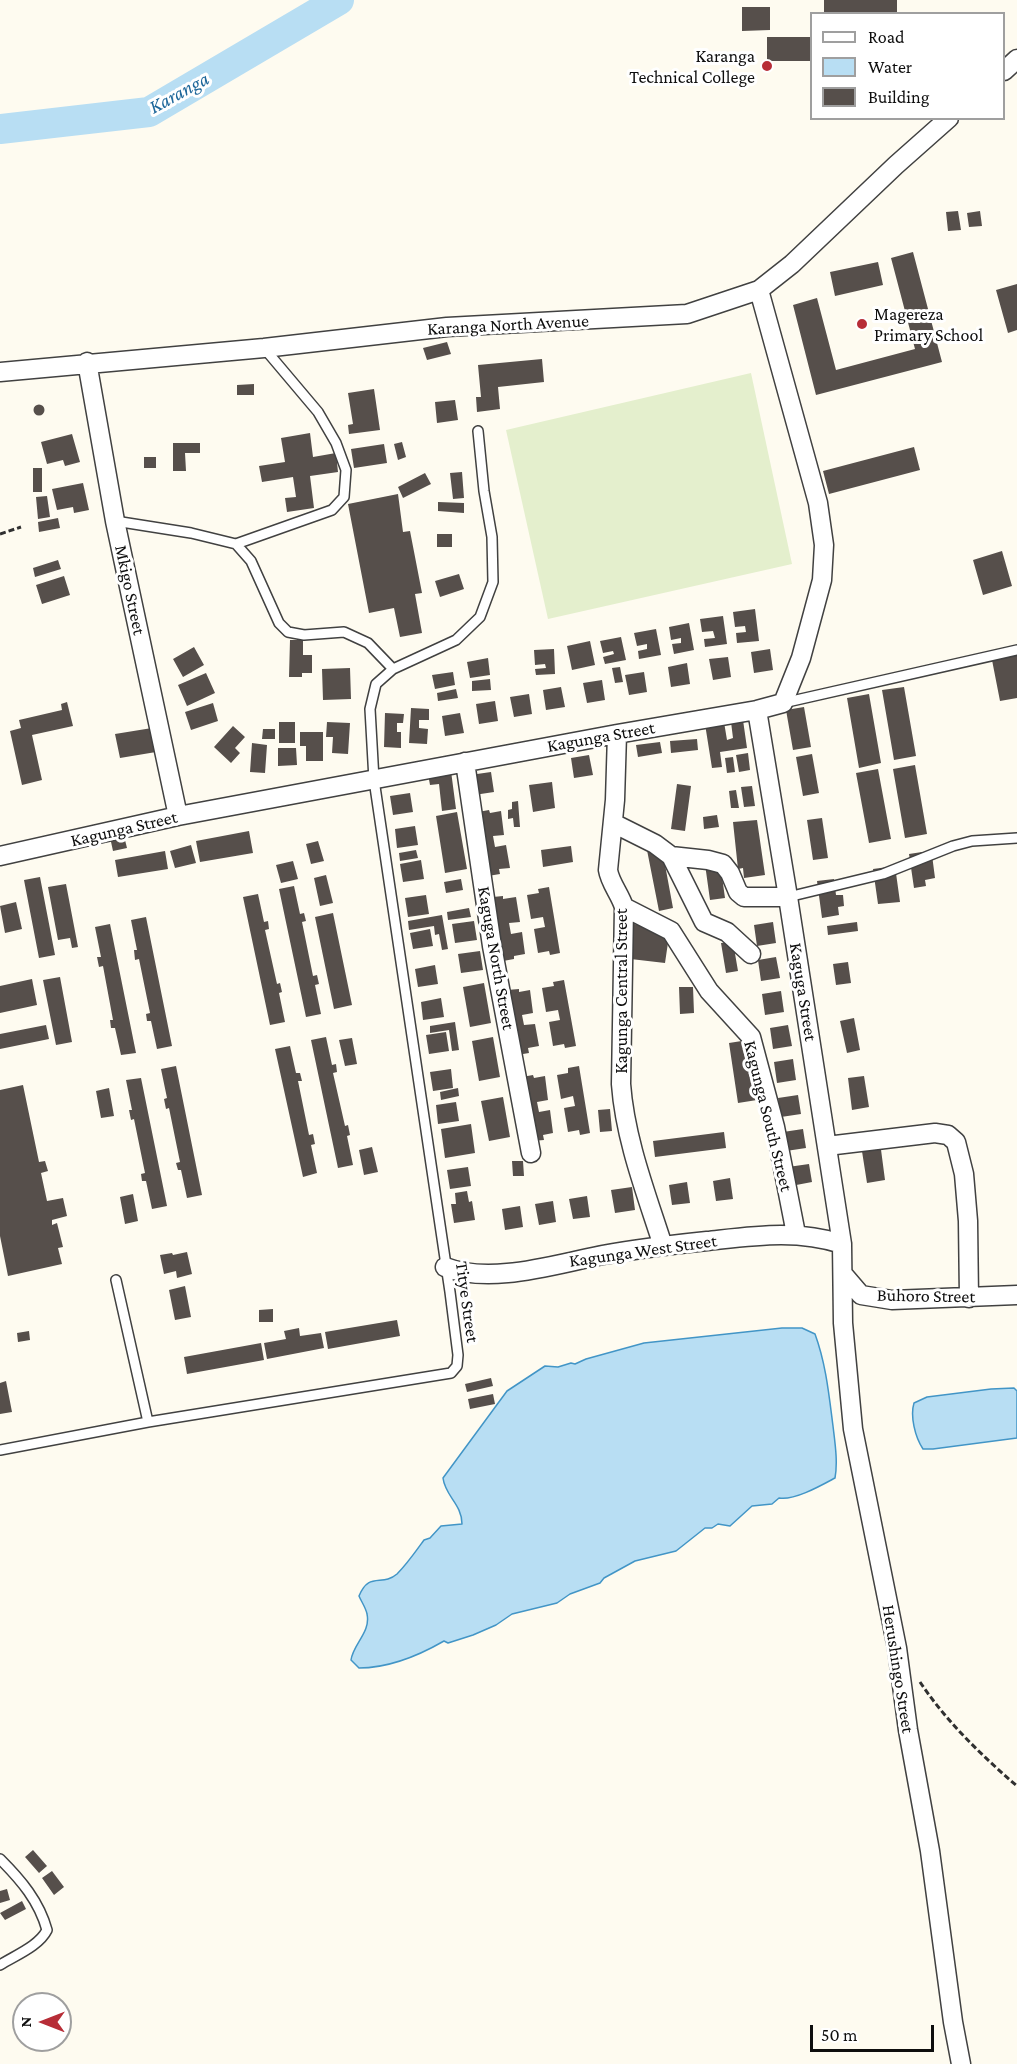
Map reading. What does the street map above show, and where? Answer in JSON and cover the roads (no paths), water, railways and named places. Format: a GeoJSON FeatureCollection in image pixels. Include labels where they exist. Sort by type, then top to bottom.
{"type":"FeatureCollection","features":[{"type":"Feature","properties":{"kind":"street"},"geometry":{"type":"LineString","coordinates":[[1005,70],[1017,59]]}},
{"type":"Feature","properties":{"kind":"street","name":"Karanga North Avenue"},"geometry":{"type":"LineString","coordinates":[[0,372],[87,362],[264,348],[447,327],[687,314],[759,290],[792,264],[947,120]]}},
{"type":"Feature","properties":{"kind":"street"},"geometry":{"type":"LineString","coordinates":[[759,290],[818,504],[824,545],[822,580],[801,658],[783,703]]}},
{"type":"Feature","properties":{"kind":"street","name":"Mkigo Street"},"geometry":{"type":"LineString","coordinates":[[87,362],[115,521],[178,816]]}},
{"type":"Feature","properties":{"kind":"street","name":"Kagunga Street"},"geometry":{"type":"LineString","coordinates":[[0,856],[178,816],[757,710],[783,703]]}},
{"type":"Feature","properties":{"kind":"street","name":"Kaguga Street"},"geometry":{"type":"LineString","coordinates":[[757,710],[842,1244],[843,1274]]}},
{"type":"Feature","properties":{"kind":"street","name":"Kagunga Central Street"},"geometry":{"type":"LineString","coordinates":[[617,734],[613,823],[608,870],[609,878],[620,895],[624,907],[622,1110],[663,1246]]}},
{"type":"Feature","properties":{"kind":"street","name":"Kaguga North Street"},"geometry":{"type":"LineString","coordinates":[[465,762],[492,946],[531,1153]]}},
{"type":"Feature","properties":{"kind":"street"},"geometry":{"type":"LineString","coordinates":[[613,823],[655,844],[671,856],[704,922],[727,932],[751,954]]}},
{"type":"Feature","properties":{"kind":"street"},"geometry":{"type":"LineString","coordinates":[[671,856],[723,864],[730,873],[738,892],[744,897],[788,897]]}},
{"type":"Feature","properties":{"kind":"street","name":"Kagunga South Street"},"geometry":{"type":"LineString","coordinates":[[624,907],[671,931],[709,991],[751,1037],[775,1127],[796,1234]]}},
{"type":"Feature","properties":{"kind":"street"},"geometry":{"type":"LineString","coordinates":[[827,1146],[935,1133],[948,1135],[956,1142],[964,1174],[968,1221],[969,1298]]}},
{"type":"Feature","properties":{"kind":"street","name":"Kagunga West Street"},"geometry":{"type":"LineString","coordinates":[[445,1267],[459,1273],[490,1275],[663,1246],[771,1235],[796,1234],[821,1237],[842,1244]]}},
{"type":"Feature","properties":{"kind":"street","name":"Buhoro Street"},"geometry":{"type":"LineString","coordinates":[[843,1274],[861,1294],[892,1300],[1017,1295]]}},
{"type":"Feature","properties":{"kind":"street","name":"Herushingo Street"},"geometry":{"type":"LineString","coordinates":[[843,1274],[843,1323],[853,1429],[897,1648],[961,2064]]}},
{"type":"Feature","properties":{"kind":"lane"},"geometry":{"type":"LineString","coordinates":[[115,521],[191,533],[236,544],[332,510],[344,496],[346,470],[336,443],[318,412],[264,348]]}},
{"type":"Feature","properties":{"kind":"lane"},"geometry":{"type":"LineString","coordinates":[[236,544],[251,561],[279,623],[288,632],[304,635],[344,632],[368,643],[393,669],[456,640],[480,617],[493,582],[492,537],[484,491],[478,431]]}},
{"type":"Feature","properties":{"kind":"lane"},"geometry":{"type":"LineString","coordinates":[[783,703],[1017,650]]}},
{"type":"Feature","properties":{"kind":"lane","name":"Titye Street"},"geometry":{"type":"LineString","coordinates":[[0,1450],[148,1422],[451,1373],[457,1366],[458,1355],[374,780],[370,709],[376,684],[393,669]]}},
{"type":"Feature","properties":{"kind":"lane"},"geometry":{"type":"LineString","coordinates":[[788,897],[883,874],[953,846],[972,841],[1017,838]]}},
{"type":"Feature","properties":{"kind":"lane"},"geometry":{"type":"LineString","coordinates":[[116,1280],[148,1422]]}},
{"type":"Feature","properties":{"kind":"lane"},"geometry":{"type":"LineString","coordinates":[[0,1859],[33,1896],[44,1916],[47,1929],[44,1935],[30,1947],[0,1965]]}},
{"type":"Feature","properties":{"kind":"water"},"geometry":{"type":"Polygon","coordinates":[[[782,1328],[802,1328],[815,1334],[828,1391],[836,1452],[835,1478],[800,1495],[779,1498],[772,1504],[752,1506],[730,1526],[718,1524],[712,1528],[705,1528],[676,1551],[635,1561],[604,1578],[600,1583],[570,1594],[557,1603],[512,1614],[496,1625],[473,1635],[448,1643],[444,1641],[414,1656],[381,1666],[359,1668],[351,1660],[368,1620],[359,1596],[363,1588],[371,1581],[391,1578],[397,1574],[424,1540],[430,1538],[441,1526],[462,1524],[459,1511],[443,1478],[507,1391],[545,1366],[558,1367],[575,1364],[644,1343],[782,1328]]]}},
{"type":"Feature","properties":{"kind":"water"},"geometry":{"type":"Polygon","coordinates":[[[1014,1388],[1017,1391],[1017,1438],[923,1449],[914,1426],[914,1403],[927,1397],[1014,1388]]]}},
{"type":"Feature","properties":{"kind":"waterway","name":"Karanga"},"geometry":{"type":"LineString","coordinates":[[0,129],[149,112],[339,0]]}},
{"type":"Feature","properties":{"kind":"place","name":"Karanga Technical College"},"geometry":{"type":"Point","coordinates":[767,66]}},
{"type":"Feature","properties":{"kind":"place","name":"Magereza Primary School"},"geometry":{"type":"Point","coordinates":[862,324]}}]}
